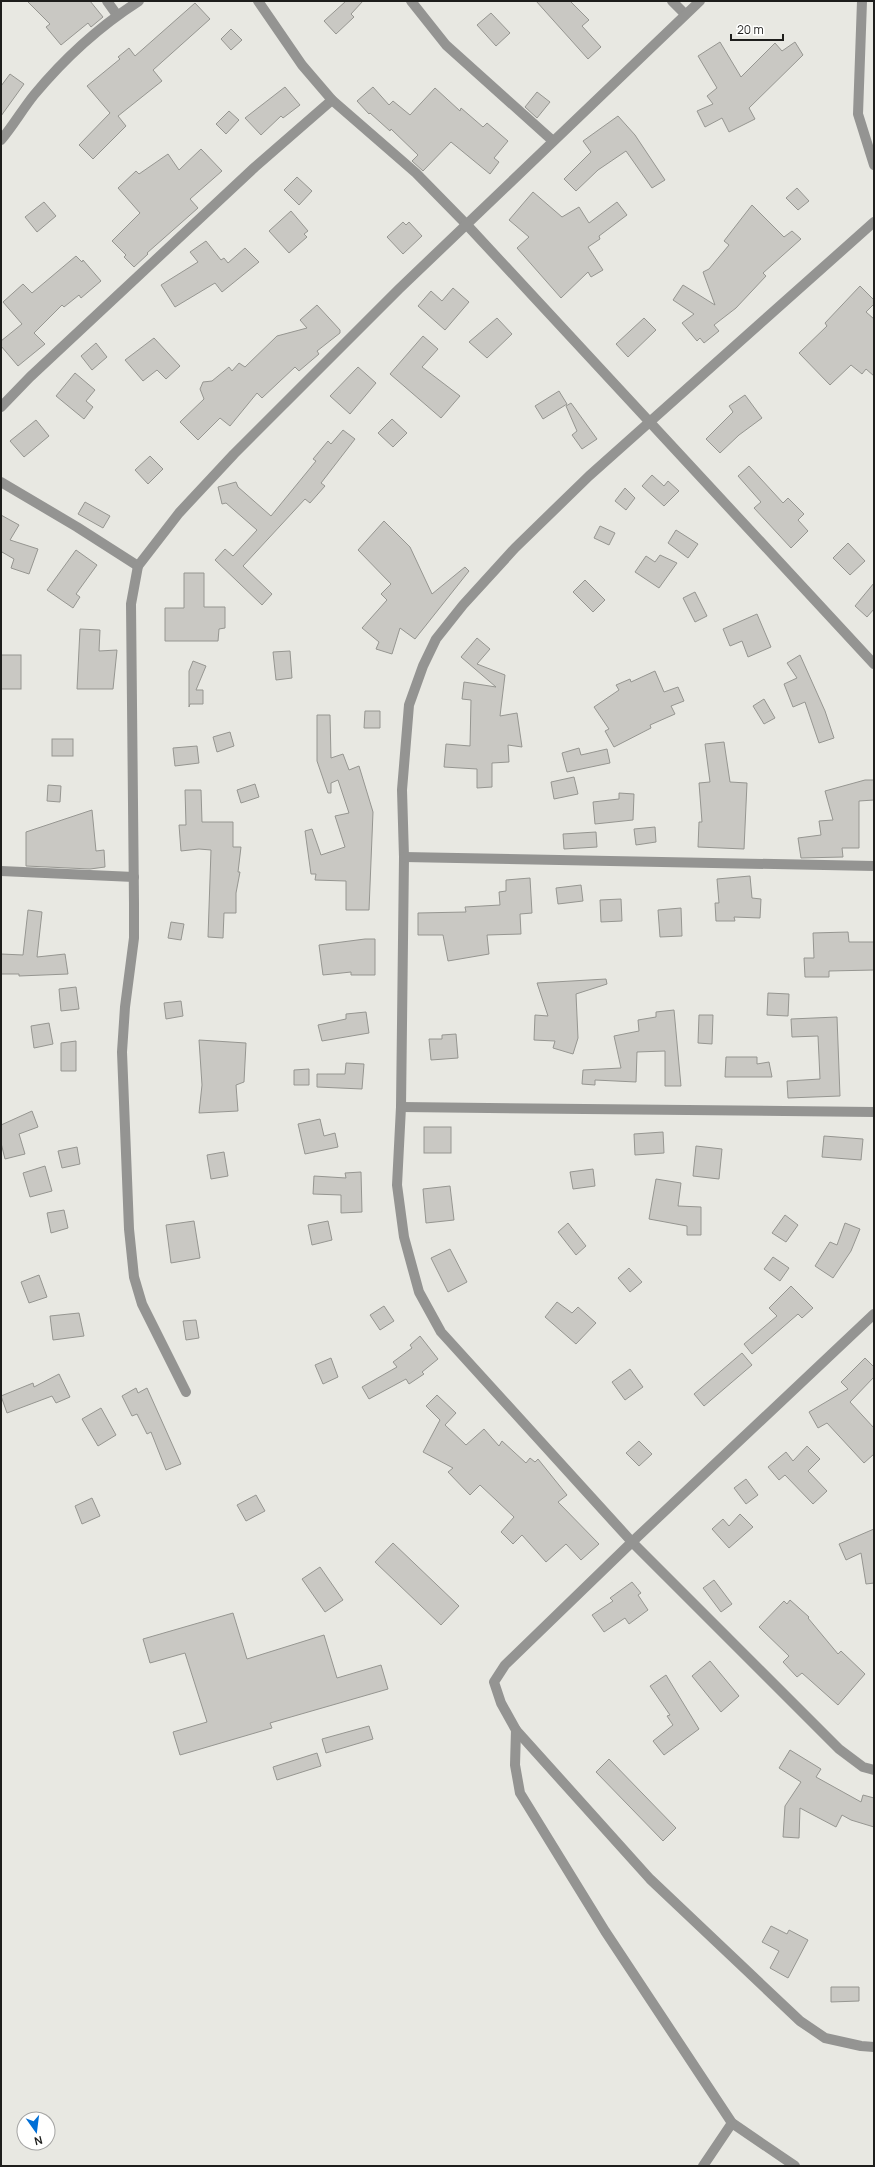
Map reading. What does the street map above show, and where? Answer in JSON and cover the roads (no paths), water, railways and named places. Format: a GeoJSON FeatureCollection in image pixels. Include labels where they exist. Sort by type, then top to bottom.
{"type":"FeatureCollection","features":[{"type":"Feature","properties":{"kind":"street"},"geometry":{"type":"LineString","coordinates":[[107,1],[117,15]]}},
{"type":"Feature","properties":{"kind":"street"},"geometry":{"type":"LineString","coordinates":[[2,136],[33,96],[59,67],[117,15],[139,1]]}},
{"type":"Feature","properties":{"kind":"street"},"geometry":{"type":"LineString","coordinates":[[258,1],[302,65],[332,100],[416,173],[468,225],[874,664]]}},
{"type":"Feature","properties":{"kind":"street"},"geometry":{"type":"LineString","coordinates":[[411,1],[446,46],[554,141]]}},
{"type":"Feature","properties":{"kind":"street"},"geometry":{"type":"LineString","coordinates":[[672,1],[685,14]]}},
{"type":"Feature","properties":{"kind":"street"},"geometry":{"type":"LineString","coordinates":[[186,1392],[142,1304],[134,1277],[129,1229],[122,1052],[125,1007],[134,938],[131,612],[138,566],[179,512],[234,454],[399,289],[468,225],[700,1]]}},
{"type":"Feature","properties":{"kind":"street"},"geometry":{"type":"LineString","coordinates":[[862,1],[858,114],[874,165]]}},
{"type":"Feature","properties":{"kind":"street"},"geometry":{"type":"LineString","coordinates":[[1,407],[36,372],[255,167],[332,100]]}},
{"type":"Feature","properties":{"kind":"street"},"geometry":{"type":"LineString","coordinates":[[874,222],[589,476],[515,548],[463,605],[436,639],[423,666],[409,705],[402,790],[404,857],[401,1107],[397,1186],[404,1237],[419,1292],[441,1332],[632,1542],[839,1749],[864,1767],[874,1770]]}},
{"type":"Feature","properties":{"kind":"street"},"geometry":{"type":"LineString","coordinates":[[1,482],[77,527],[138,566]]}},
{"type":"Feature","properties":{"kind":"street"},"geometry":{"type":"LineString","coordinates":[[404,857],[874,866]]}},
{"type":"Feature","properties":{"kind":"street"},"geometry":{"type":"LineString","coordinates":[[1,871],[134,877]]}},
{"type":"Feature","properties":{"kind":"street"},"geometry":{"type":"LineString","coordinates":[[401,1107],[874,1112]]}},
{"type":"Feature","properties":{"kind":"street"},"geometry":{"type":"LineString","coordinates":[[874,1314],[632,1542],[505,1666],[494,1682],[501,1703],[516,1730],[650,1879],[800,2021],[825,2038],[861,2046],[874,2046]]}},
{"type":"Feature","properties":{"kind":"street"},"geometry":{"type":"LineString","coordinates":[[516,1730],[514,1765],[520,1793],[605,1930],[732,2123],[795,2166]]}},
{"type":"Feature","properties":{"kind":"street"},"geometry":{"type":"LineString","coordinates":[[703,2166],[732,2123]]}}]}
